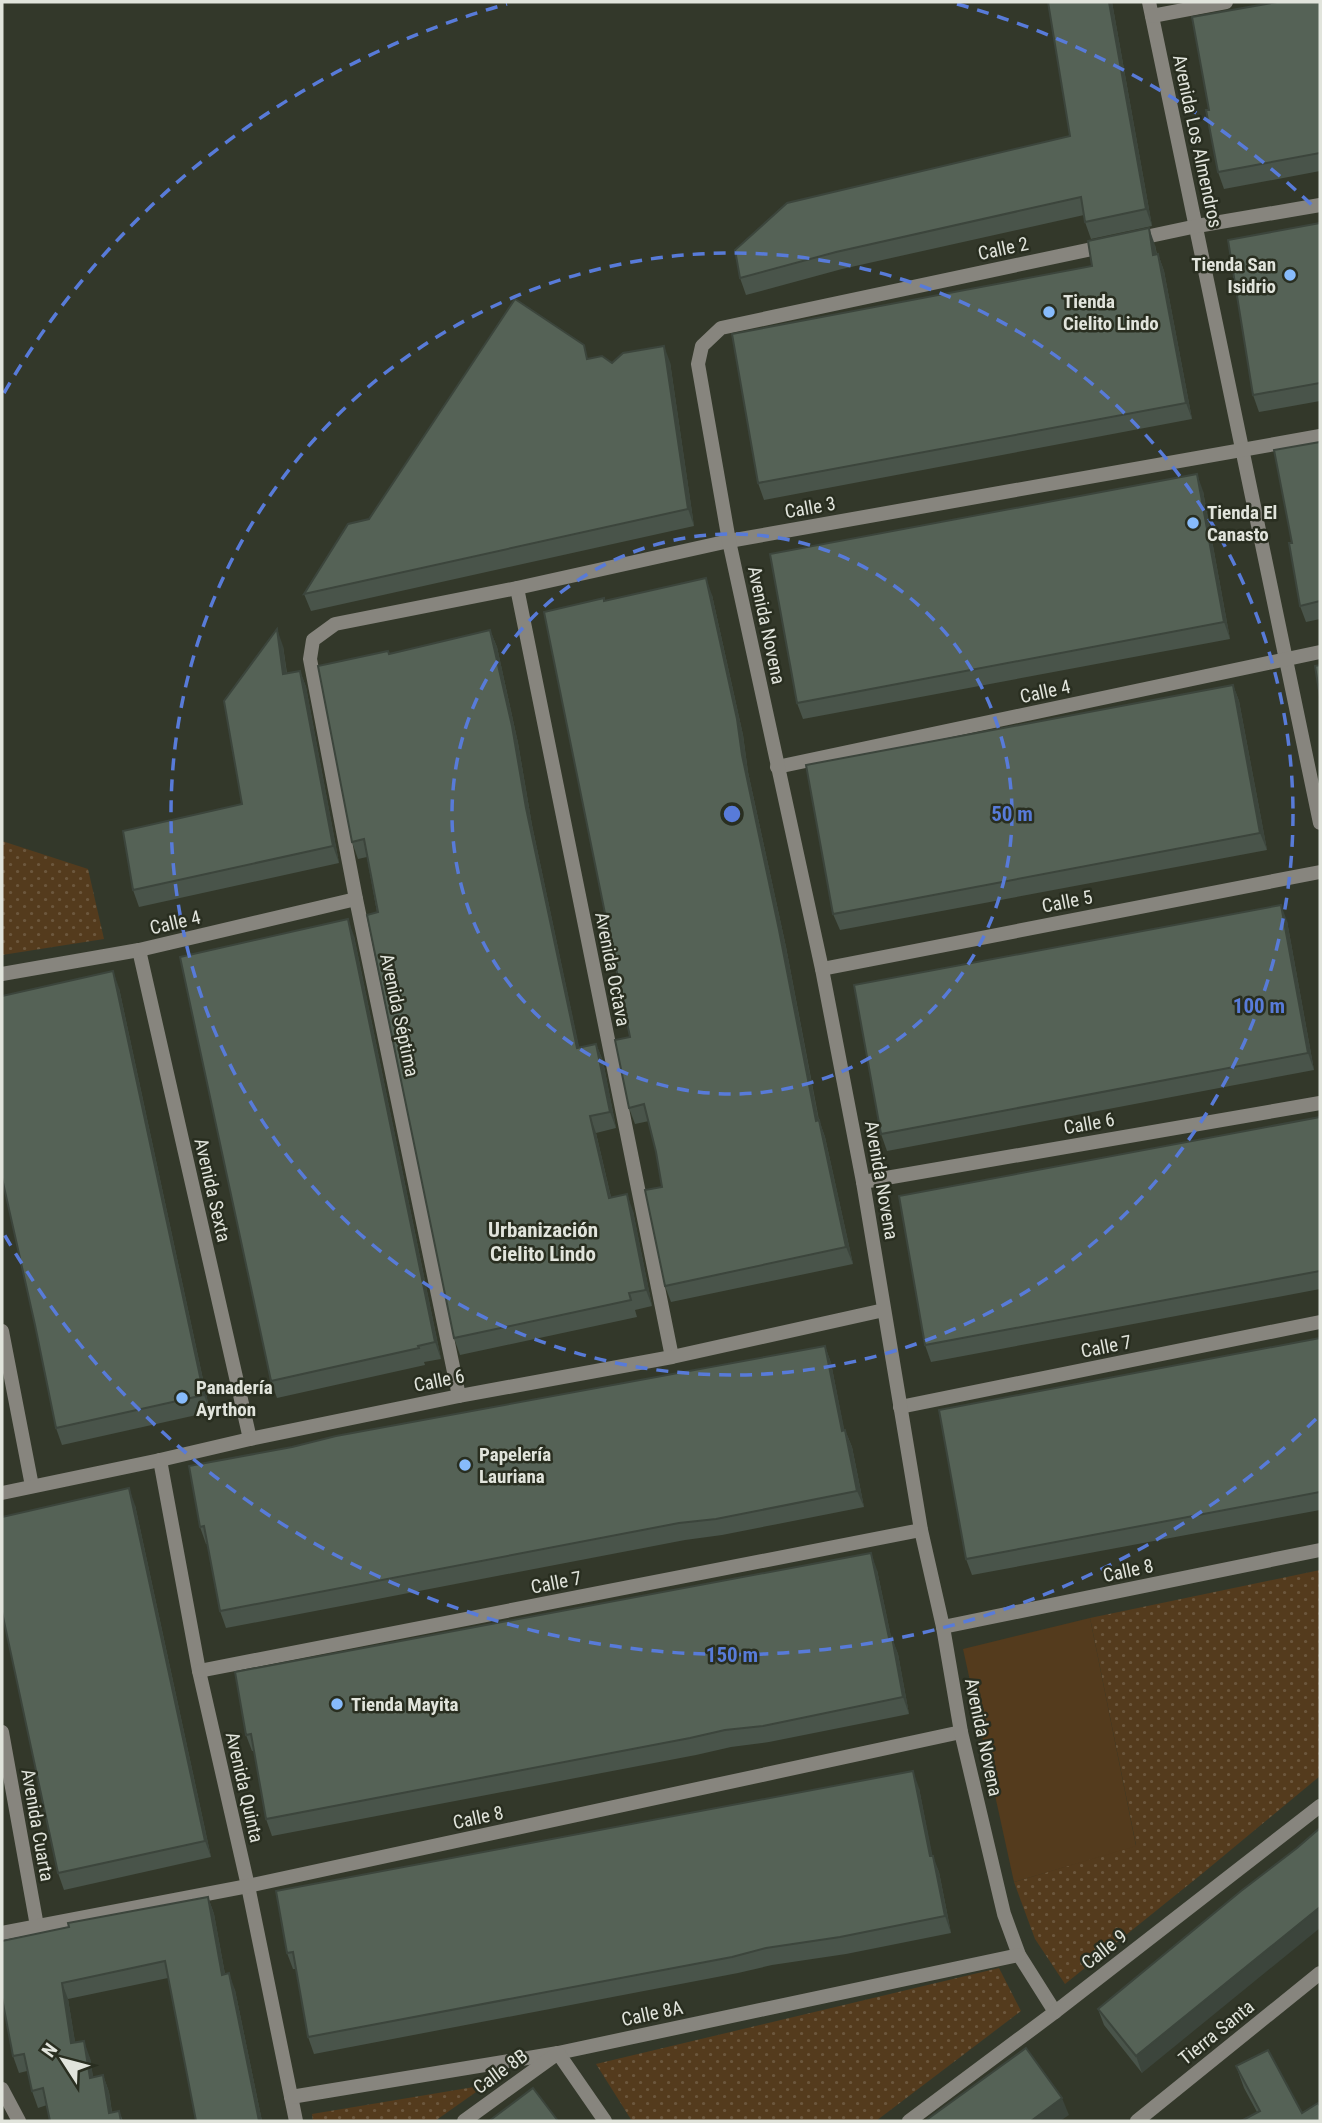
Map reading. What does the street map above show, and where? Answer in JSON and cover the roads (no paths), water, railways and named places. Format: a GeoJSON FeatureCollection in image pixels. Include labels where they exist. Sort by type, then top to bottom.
{"type":"FeatureCollection","features":[{"type":"Feature","properties":{"kind":"street"},"geometry":{"type":"LineString","coordinates":[[1151,9],[1226,2]]}},
{"type":"Feature","properties":{"kind":"street","name":"Avenida Los Almendros"},"geometry":{"type":"LineString","coordinates":[[1151,9],[1320,823]]}},
{"type":"Feature","properties":{"kind":"street","name":"Calle 2"},"geometry":{"type":"LineString","coordinates":[[702,346],[721,328],[1196,226],[1320,205]]}},
{"type":"Feature","properties":{"kind":"street","name":"Avenida Novena"},"geometry":{"type":"LineString","coordinates":[[702,346],[698,364],[729,541],[822,969],[863,1182],[921,1530],[943,1627],[961,1732],[1004,1914],[1019,1955],[1055,2011]]}},
{"type":"Feature","properties":{"kind":"street","name":"Calle 3"},"geometry":{"type":"LineString","coordinates":[[313,640],[335,624],[517,588],[729,541],[1320,436]]}},
{"type":"Feature","properties":{"kind":"street","name":"Avenida Octava"},"geometry":{"type":"LineString","coordinates":[[517,588],[671,1357]]}},
{"type":"Feature","properties":{"kind":"street","name":"Avenida Séptima"},"geometry":{"type":"LineString","coordinates":[[313,640],[310,659],[356,900],[459,1396]]}},
{"type":"Feature","properties":{"kind":"street","name":"Calle 4"},"geometry":{"type":"LineString","coordinates":[[777,767],[1320,652]]}},
{"type":"Feature","properties":{"kind":"street","name":"Calle 5"},"geometry":{"type":"LineString","coordinates":[[822,969],[1320,872]]}},
{"type":"Feature","properties":{"kind":"street","name":"Calle 4"},"geometry":{"type":"LineString","coordinates":[[2,974],[139,950],[356,900]]}},
{"type":"Feature","properties":{"kind":"street","name":"Avenida Sexta"},"geometry":{"type":"LineString","coordinates":[[139,950],[250,1438]]}},
{"type":"Feature","properties":{"kind":"street","name":"Calle 6"},"geometry":{"type":"LineString","coordinates":[[863,1182],[1320,1103]]}},
{"type":"Feature","properties":{"kind":"street","name":"Calle 6"},"geometry":{"type":"LineString","coordinates":[[2,1493],[250,1438],[671,1357],[884,1310]]}},
{"type":"Feature","properties":{"kind":"street","name":"Calle 7"},"geometry":{"type":"LineString","coordinates":[[900,1407],[1320,1322]]}},
{"type":"Feature","properties":{"kind":"street"},"geometry":{"type":"LineString","coordinates":[[2,1331],[32,1486]]}},
{"type":"Feature","properties":{"kind":"street","name":"Avenida Quinta"},"geometry":{"type":"LineString","coordinates":[[160,1460],[198,1671],[248,1886],[296,2121]]}},
{"type":"Feature","properties":{"kind":"street","name":"Calle 7"},"geometry":{"type":"LineString","coordinates":[[198,1671],[921,1530]]}},
{"type":"Feature","properties":{"kind":"street","name":"Calle 8"},"geometry":{"type":"LineString","coordinates":[[943,1627],[1320,1550]]}},
{"type":"Feature","properties":{"kind":"street","name":"Avenida Cuarta"},"geometry":{"type":"LineString","coordinates":[[2,1732],[37,1926]]}},
{"type":"Feature","properties":{"kind":"street","name":"Calle 8"},"geometry":{"type":"LineString","coordinates":[[2,1933],[248,1886],[961,1732]]}},
{"type":"Feature","properties":{"kind":"street","name":"Calle 9"},"geometry":{"type":"LineString","coordinates":[[909,2121],[1320,1806]]}},
{"type":"Feature","properties":{"kind":"street","name":"Calle 8A"},"geometry":{"type":"LineString","coordinates":[[291,2097],[558,2053],[1019,1955]]}},
{"type":"Feature","properties":{"kind":"street","name":"Tierra Santa"},"geometry":{"type":"LineString","coordinates":[[1137,2121],[1320,1973]]}},
{"type":"Feature","properties":{"kind":"street"},"geometry":{"type":"LineString","coordinates":[[558,2053],[605,2121]]}},
{"type":"Feature","properties":{"kind":"street","name":"Calle 8B"},"geometry":{"type":"LineString","coordinates":[[464,2121],[558,2053]]}},
{"type":"Feature","properties":{"kind":"street"},"geometry":{"type":"LineString","coordinates":[[2,2089],[19,2121]]}},
{"type":"Feature","properties":{"kind":"place","name":"Tienda San Isidrio"},"geometry":{"type":"Point","coordinates":[1290,275]}},
{"type":"Feature","properties":{"kind":"place","name":"Tienda Cielito Lindo"},"geometry":{"type":"Point","coordinates":[1049,312]}},
{"type":"Feature","properties":{"kind":"place","name":"Tienda El Canasto"},"geometry":{"type":"Point","coordinates":[1193,523]}},
{"type":"Feature","properties":{"kind":"place","name":"Panadería Ayrthon"},"geometry":{"type":"Point","coordinates":[182,1398]}},
{"type":"Feature","properties":{"kind":"place","name":"Papelería Lauriana"},"geometry":{"type":"Point","coordinates":[465,1465]}},
{"type":"Feature","properties":{"kind":"place","name":"Tienda Mayita"},"geometry":{"type":"Point","coordinates":[337,1704]}},
{"type":"Feature","properties":{"kind":"district","name":"Urbanización Cielito Lindo"},"geometry":{"type":"Point","coordinates":[543,1242]}}]}
